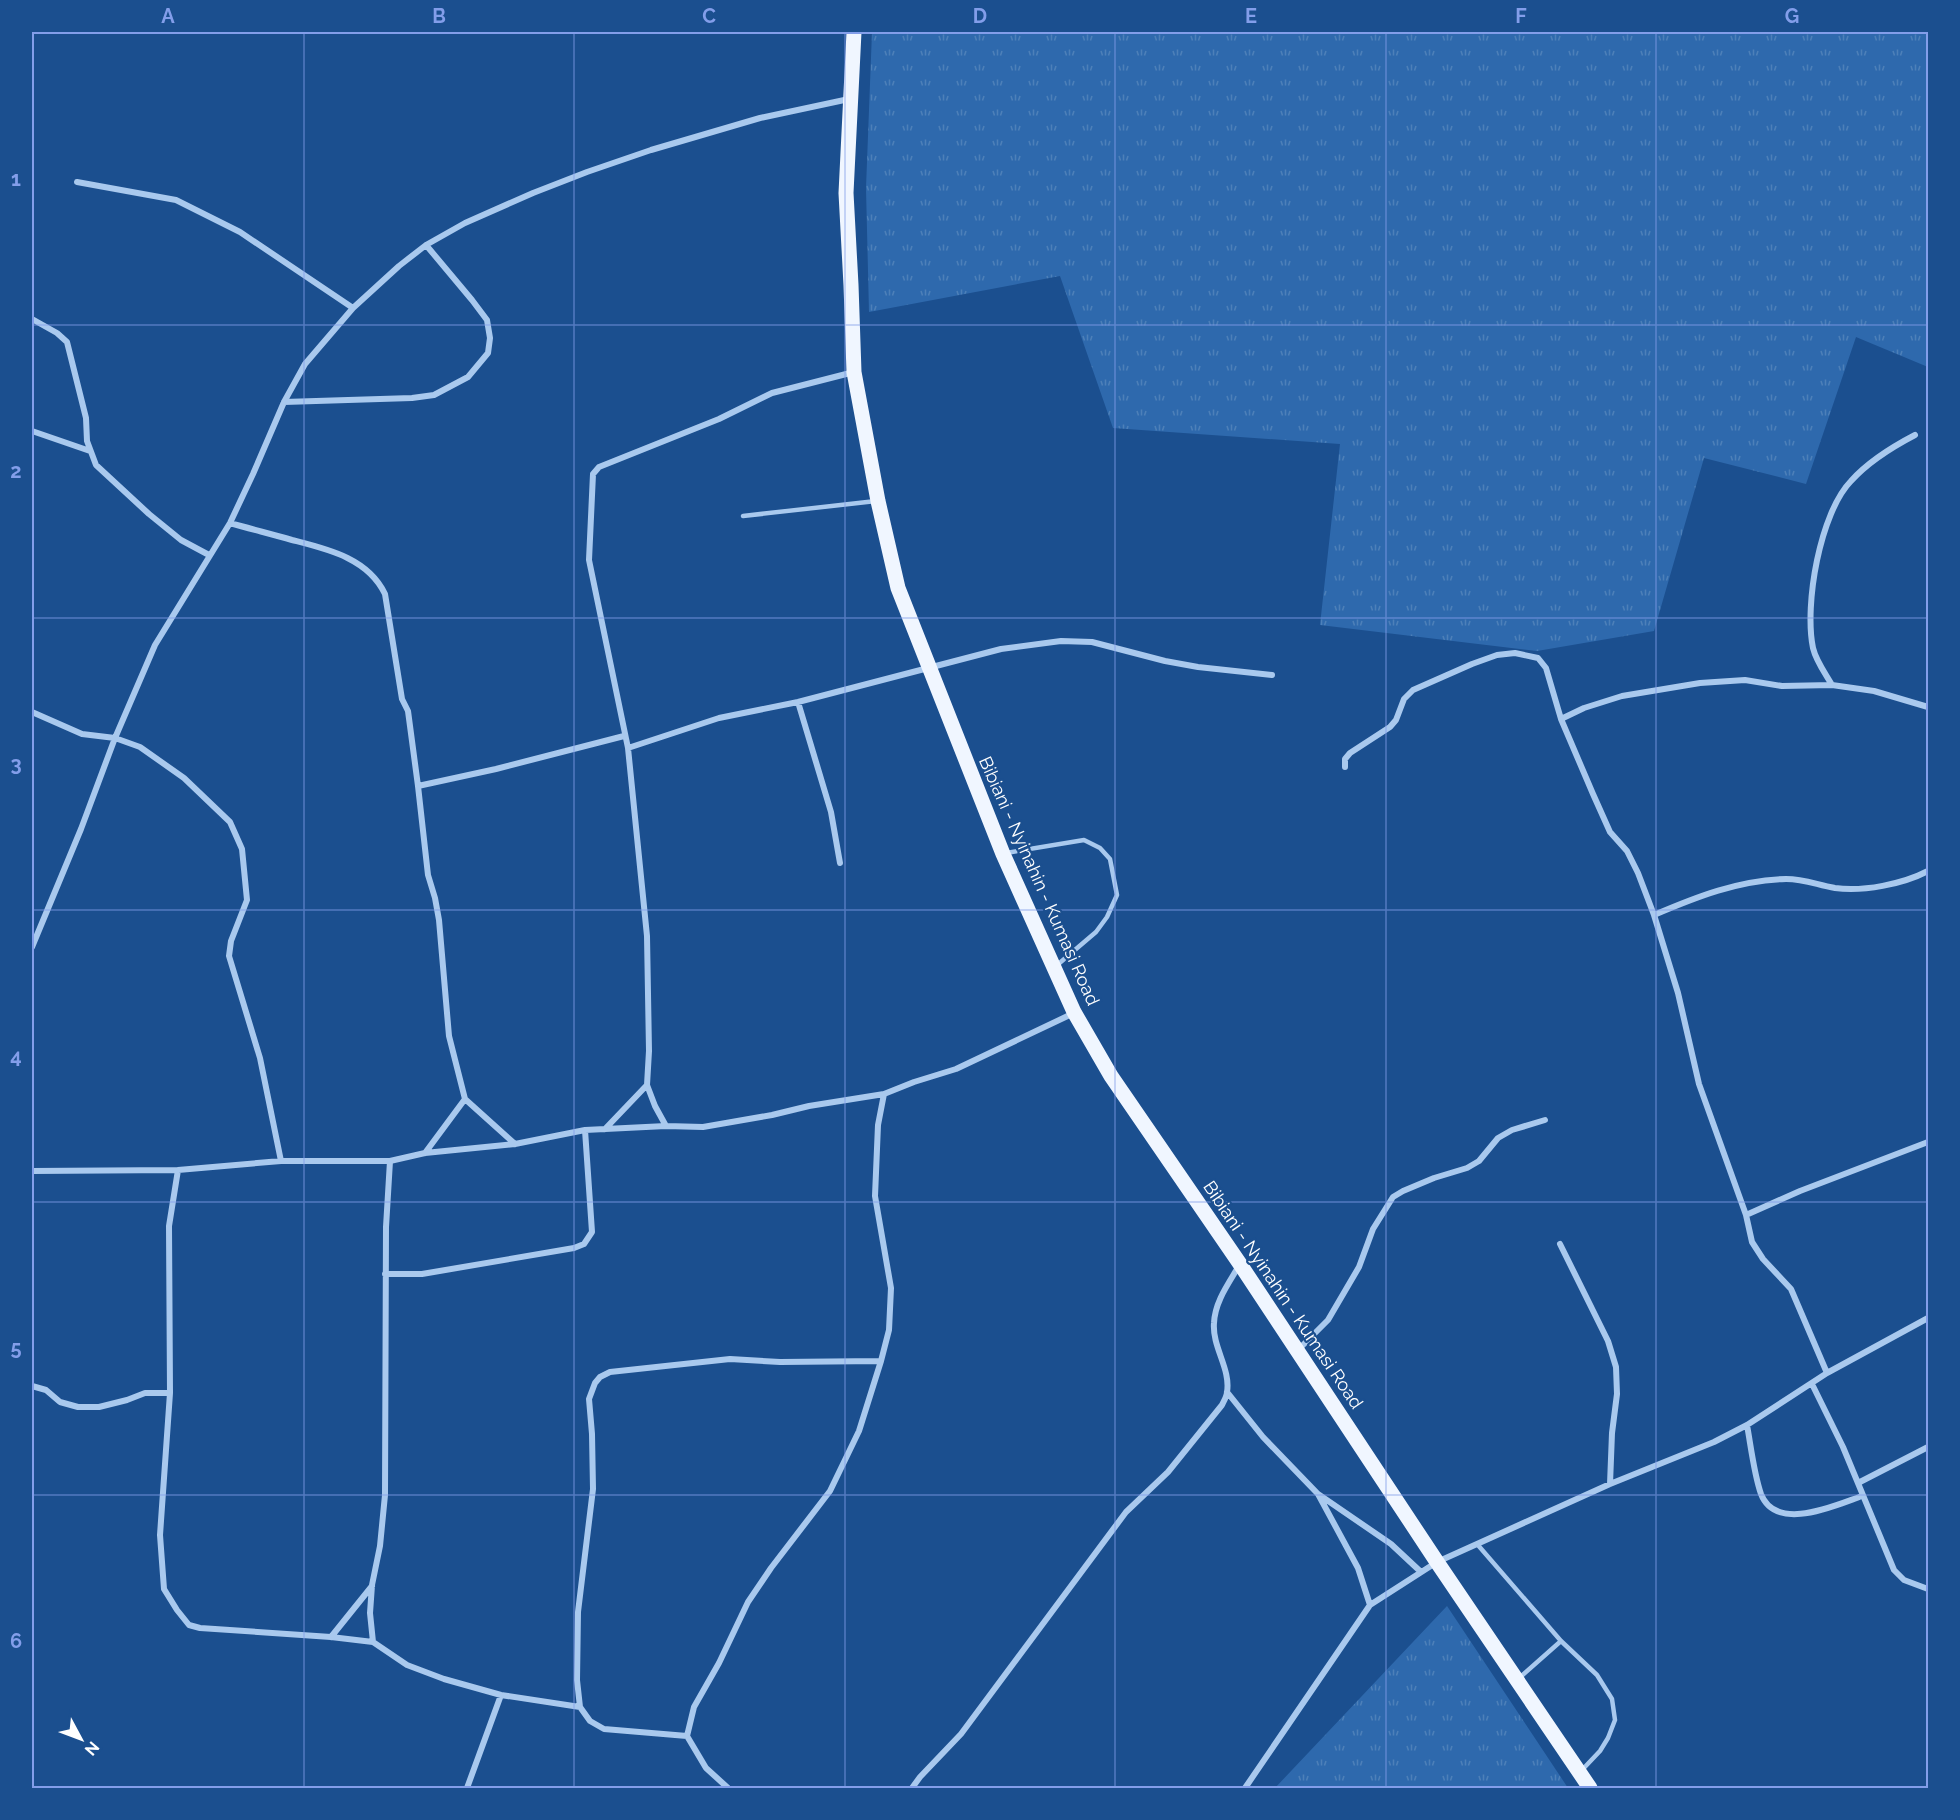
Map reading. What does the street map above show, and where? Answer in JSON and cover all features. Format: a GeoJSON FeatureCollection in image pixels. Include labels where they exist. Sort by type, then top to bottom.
{"type":"FeatureCollection","features":[{"type":"Feature","properties":{"kind":"main road","name":"Bibiani - Nyinahin - Kumasi Road"},"geometry":{"type":"LineString","coordinates":[[854,32],[846,193],[854,372],[878,501],[898,588],[1003,854],[1074,1012],[1112,1077],[1590,1788]]}},
{"type":"Feature","properties":{"kind":"street"},"geometry":{"type":"LineString","coordinates":[[32,947],[81,829],[115,738],[155,645],[230,523],[284,402],[305,364],[353,308],[426,245],[465,223],[533,193],[651,150],[760,118],[851,98]]}},
{"type":"Feature","properties":{"kind":"street"},"geometry":{"type":"LineString","coordinates":[[77,182],[176,200],[240,232],[353,308]]}},
{"type":"Feature","properties":{"kind":"street"},"geometry":{"type":"LineString","coordinates":[[284,402],[412,398],[434,395],[468,377],[488,353],[490,338],[487,320],[426,245]]}},
{"type":"Feature","properties":{"kind":"street"},"geometry":{"type":"LineString","coordinates":[[32,319],[57,333],[67,342],[86,418],[87,441],[96,465],[149,514],[182,540],[209,555]]}},
{"type":"Feature","properties":{"kind":"street"},"geometry":{"type":"LineString","coordinates":[[666,1126],[647,1085],[649,1051],[647,936],[628,748],[589,560],[593,474],[599,466],[719,420],[772,393],[854,372]]}},
{"type":"Feature","properties":{"kind":"street"},"geometry":{"type":"LineString","coordinates":[[32,431],[90,451]]}},
{"type":"Feature","properties":{"kind":"street"},"geometry":{"type":"LineString","coordinates":[[1832,685],[1814,651],[1810,629],[1814,581],[1822,534],[1832,508],[1850,481],[1893,447],[1915,435]]}},
{"type":"Feature","properties":{"kind":"street"},"geometry":{"type":"LineString","coordinates":[[230,523],[328,549],[348,558],[372,574],[385,594],[402,699],[408,711],[428,875],[439,920],[449,1036],[465,1099],[515,1144]]}},
{"type":"Feature","properties":{"kind":"street"},"geometry":{"type":"LineString","coordinates":[[628,748],[719,718],[798,702],[1001,649],[1061,641],[1092,642],[1176,663],[1272,675]]}},
{"type":"Feature","properties":{"kind":"street"},"geometry":{"type":"LineString","coordinates":[[1345,767],[1345,759],[1350,753],[1390,727],[1396,720],[1404,699],[1413,690],[1497,655],[1515,653],[1533,656],[1543,662],[1562,719],[1610,832],[1627,851],[1654,915],[1678,993],[1699,1084],[1746,1215],[1752,1242],[1763,1258],[1791,1288],[1827,1373]]}},
{"type":"Feature","properties":{"kind":"street"},"geometry":{"type":"LineString","coordinates":[[1562,719],[1584,708],[1622,696],[1700,683],[1745,680],[1782,686],[1832,685],[1874,691],[1929,707]]}},
{"type":"Feature","properties":{"kind":"street"},"geometry":{"type":"LineString","coordinates":[[798,702],[831,812],[840,863]]}},
{"type":"Feature","properties":{"kind":"street"},"geometry":{"type":"LineString","coordinates":[[32,712],[82,734],[115,738],[140,747],[184,778],[230,822],[242,849],[247,900],[231,941],[229,956],[260,1058],[281,1161]]}},
{"type":"Feature","properties":{"kind":"street"},"geometry":{"type":"LineString","coordinates":[[418,786],[496,769],[624,736]]}},
{"type":"Feature","properties":{"kind":"street"},"geometry":{"type":"LineString","coordinates":[[1654,915],[1703,894],[1738,885],[1783,879],[1805,880],[1836,888],[1866,887],[1899,883],[1929,871]]}},
{"type":"Feature","properties":{"kind":"street"},"geometry":{"type":"LineString","coordinates":[[32,1171],[178,1170],[281,1161],[390,1161],[425,1154],[515,1144],[585,1130],[666,1126],[703,1127],[884,1094],[956,1069],[1074,1012]]}},
{"type":"Feature","properties":{"kind":"street"},"geometry":{"type":"LineString","coordinates":[[605,1129],[647,1085]]}},
{"type":"Feature","properties":{"kind":"street"},"geometry":{"type":"LineString","coordinates":[[728,1788],[705,1768],[687,1736],[694,1707],[719,1663],[748,1602],[830,1491],[858,1431],[889,1330],[891,1288],[875,1196],[878,1125],[884,1094]]}},
{"type":"Feature","properties":{"kind":"street"},"geometry":{"type":"LineString","coordinates":[[425,1154],[465,1099]]}},
{"type":"Feature","properties":{"kind":"street"},"geometry":{"type":"LineString","coordinates":[[1298,1351],[1328,1320],[1359,1267],[1373,1229],[1393,1197],[1414,1186],[1467,1168],[1479,1161],[1498,1138],[1512,1130],[1545,1120]]}},
{"type":"Feature","properties":{"kind":"street"},"geometry":{"type":"LineString","coordinates":[[386,1274],[422,1274],[552,1253],[584,1244],[592,1232],[585,1130]]}},
{"type":"Feature","properties":{"kind":"street"},"geometry":{"type":"LineString","coordinates":[[1746,1215],[1800,1191],[1929,1142]]}},
{"type":"Feature","properties":{"kind":"street"},"geometry":{"type":"LineString","coordinates":[[373,1642],[370,1613],[372,1585],[380,1546],[385,1495],[386,1227],[390,1161]]}},
{"type":"Feature","properties":{"kind":"street"},"geometry":{"type":"LineString","coordinates":[[178,1170],[169,1226],[170,1393],[160,1535],[164,1589],[177,1611],[189,1625],[200,1628],[373,1642],[386,1653],[407,1665],[444,1680],[501,1695],[580,1707]]}},
{"type":"Feature","properties":{"kind":"street"},"geometry":{"type":"LineString","coordinates":[[1560,1244],[1608,1341],[1616,1367],[1617,1394],[1612,1433],[1610,1484]]}},
{"type":"Feature","properties":{"kind":"street"},"geometry":{"type":"LineString","coordinates":[[912,1788],[961,1734],[1126,1512],[1168,1472],[1222,1405],[1227,1392],[1227,1378],[1217,1350],[1214,1324],[1219,1300],[1239,1264]]}},
{"type":"Feature","properties":{"kind":"street"},"geometry":{"type":"LineString","coordinates":[[1245,1788],[1371,1605],[1437,1562],[1610,1484],[1714,1442],[1747,1425],[1827,1373],[1929,1318]]}},
{"type":"Feature","properties":{"kind":"street"},"geometry":{"type":"LineString","coordinates":[[687,1736],[604,1729],[590,1721],[580,1707],[577,1680],[578,1612],[593,1489],[589,1399],[595,1383],[600,1377],[610,1372],[730,1359],[780,1362],[881,1361]]}},
{"type":"Feature","properties":{"kind":"street"},"geometry":{"type":"LineString","coordinates":[[1812,1384],[1843,1446],[1894,1570],[1904,1580],[1929,1589]]}},
{"type":"Feature","properties":{"kind":"street"},"geometry":{"type":"LineString","coordinates":[[32,1386],[46,1390],[60,1402],[78,1407],[99,1407],[145,1394],[170,1393]]}},
{"type":"Feature","properties":{"kind":"street"},"geometry":{"type":"LineString","coordinates":[[1227,1392],[1263,1437],[1318,1494],[1391,1545],[1421,1572]]}},
{"type":"Feature","properties":{"kind":"street"},"geometry":{"type":"LineString","coordinates":[[1747,1425],[1761,1494],[1768,1505],[1781,1513],[1792,1514],[1817,1511],[1862,1496]]}},
{"type":"Feature","properties":{"kind":"street"},"geometry":{"type":"LineString","coordinates":[[1858,1483],[1929,1447]]}},
{"type":"Feature","properties":{"kind":"street"},"geometry":{"type":"LineString","coordinates":[[1318,1494],[1358,1568],[1371,1605]]}},
{"type":"Feature","properties":{"kind":"street"},"geometry":{"type":"LineString","coordinates":[[331,1637],[372,1585]]}},
{"type":"Feature","properties":{"kind":"street"},"geometry":{"type":"LineString","coordinates":[[467,1788],[501,1695]]}},
{"type":"Feature","properties":{"kind":"lane"},"geometry":{"type":"LineString","coordinates":[[743,516],[878,501]]}},
{"type":"Feature","properties":{"kind":"lane"},"geometry":{"type":"LineString","coordinates":[[1003,854],[1084,840],[1100,848],[1110,859],[1117,895],[1107,917],[1096,932],[1053,968]]}},
{"type":"Feature","properties":{"kind":"lane"},"geometry":{"type":"LineString","coordinates":[[1478,1544],[1561,1641],[1597,1675],[1612,1699],[1615,1720],[1600,1751],[1580,1772]]}},
{"type":"Feature","properties":{"kind":"lane"},"geometry":{"type":"LineString","coordinates":[[1516,1680],[1561,1641]]}},
{"type":"Feature","properties":{"kind":"green space"},"geometry":{"type":"Polygon","coordinates":[[[872,32],[1928,32],[1928,367],[1856,337],[1806,484],[1704,458],[1654,631],[1537,651],[1320,625],[1340,444],[1113,428],[1060,276],[869,312],[866,188],[872,32]]]}},
{"type":"Feature","properties":{"kind":"green space"},"geometry":{"type":"Polygon","coordinates":[[[1447,1606],[1568,1788],[1275,1788],[1447,1606]]]}}]}
